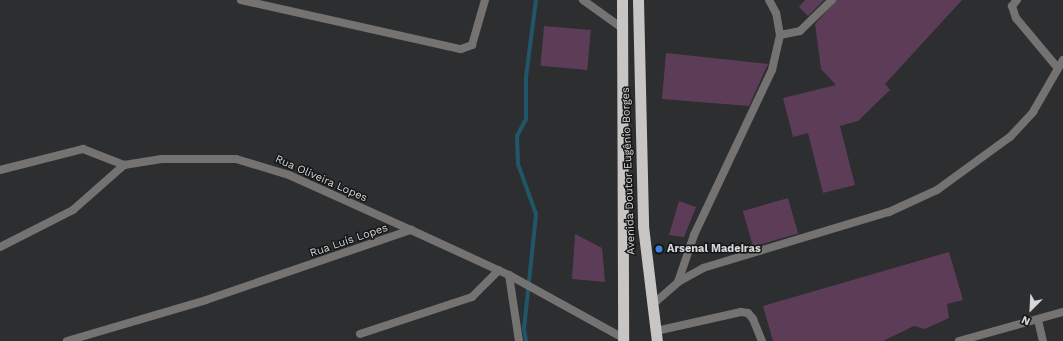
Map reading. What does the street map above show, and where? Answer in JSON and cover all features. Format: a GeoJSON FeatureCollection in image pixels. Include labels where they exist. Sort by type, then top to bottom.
{"type":"FeatureCollection","features":[{"type":"Feature","properties":{"kind":"highway","name":"Avenida Doutor Eugênio Borges"},"geometry":{"type":"LineString","coordinates":[[622,0],[623,340]]}},
{"type":"Feature","properties":{"kind":"highway","name":"Avenida Doutor Eugênio Borges"},"geometry":{"type":"LineString","coordinates":[[638,0],[643,226],[656,336]]}},
{"type":"Feature","properties":{"kind":"street"},"geometry":{"type":"LineString","coordinates":[[241,0],[461,49],[472,45],[486,0]]}},
{"type":"Feature","properties":{"kind":"street"},"geometry":{"type":"LineString","coordinates":[[583,0],[622,28]]}},
{"type":"Feature","properties":{"kind":"street"},"geometry":{"type":"LineString","coordinates":[[678,282],[694,235],[772,70],[780,35],[776,13],[769,0]]}},
{"type":"Feature","properties":{"kind":"street"},"geometry":{"type":"LineString","coordinates":[[780,35],[800,31],[832,0]]}},
{"type":"Feature","properties":{"kind":"street"},"geometry":{"type":"LineString","coordinates":[[1016,0],[1012,6],[1016,18],[1057,67]]}},
{"type":"Feature","properties":{"kind":"street"},"geometry":{"type":"LineString","coordinates":[[652,306],[678,282],[703,268],[889,212],[937,190],[1010,137],[1033,112],[1057,67],[1063,60]]}},
{"type":"Feature","properties":{"kind":"street"},"geometry":{"type":"LineString","coordinates":[[0,170],[83,149],[124,165],[73,210],[0,246]]}},
{"type":"Feature","properties":{"kind":"street","name":"Rua Oliveira Lopes"},"geometry":{"type":"LineString","coordinates":[[124,165],[162,159],[236,159],[289,175],[411,230]]}},
{"type":"Feature","properties":{"kind":"street"},"geometry":{"type":"LineString","coordinates":[[411,230],[509,275],[623,340]]}},
{"type":"Feature","properties":{"kind":"street","name":"Rua Luís Lopes"},"geometry":{"type":"LineString","coordinates":[[67,341],[206,300],[411,230]]}},
{"type":"Feature","properties":{"kind":"street"},"geometry":{"type":"LineString","coordinates":[[360,334],[472,297],[499,270]]}},
{"type":"Feature","properties":{"kind":"street"},"geometry":{"type":"LineString","coordinates":[[509,275],[519,341]]}},
{"type":"Feature","properties":{"kind":"street"},"geometry":{"type":"LineString","coordinates":[[656,336],[741,312],[748,313],[753,319],[762,341]]}},
{"type":"Feature","properties":{"kind":"street"},"geometry":{"type":"LineString","coordinates":[[959,341],[1063,312]]}},
{"type":"Feature","properties":{"kind":"street"},"geometry":{"type":"LineString","coordinates":[[1038,320],[1043,341]]}},
{"type":"Feature","properties":{"kind":"building"},"geometry":{"type":"Polygon","coordinates":[[[805,0],[824,0],[808,16],[799,7],[805,0]]]}},
{"type":"Feature","properties":{"kind":"building"},"geometry":{"type":"Polygon","coordinates":[[[837,0],[962,0],[885,84],[890,90],[858,121],[840,126],[855,185],[823,193],[808,133],[793,137],[783,98],[836,85],[821,69],[815,24],[837,0]]]}},
{"type":"Feature","properties":{"kind":"building"},"geometry":{"type":"Polygon","coordinates":[[[544,26],[591,30],[587,70],[541,66],[544,26]]]}},
{"type":"Feature","properties":{"kind":"building"},"geometry":{"type":"Polygon","coordinates":[[[666,53],[768,64],[749,106],[662,99],[666,53]]]}},
{"type":"Feature","properties":{"kind":"building"},"geometry":{"type":"Polygon","coordinates":[[[788,198],[798,234],[753,247],[743,211],[788,198]]]}},
{"type":"Feature","properties":{"kind":"building"},"geometry":{"type":"Polygon","coordinates":[[[679,201],[696,207],[684,237],[669,235],[679,201]]]}},
{"type":"Feature","properties":{"kind":"building"},"geometry":{"type":"Polygon","coordinates":[[[575,234],[602,248],[605,282],[572,279],[575,234]]]}},
{"type":"Feature","properties":{"kind":"building"},"geometry":{"type":"Polygon","coordinates":[[[949,252],[963,300],[947,304],[949,318],[925,329],[914,326],[883,341],[773,341],[763,306],[949,252]]]}},
{"type":"Feature","properties":{"kind":"waterway"},"geometry":{"type":"LineString","coordinates":[[526,341],[524,329],[536,214],[518,164],[517,136],[526,119],[526,77],[536,0]]}},
{"type":"Feature","properties":{"kind":"place","name":"Arsenal Madeiras"},"geometry":{"type":"Point","coordinates":[659,249]}}]}
